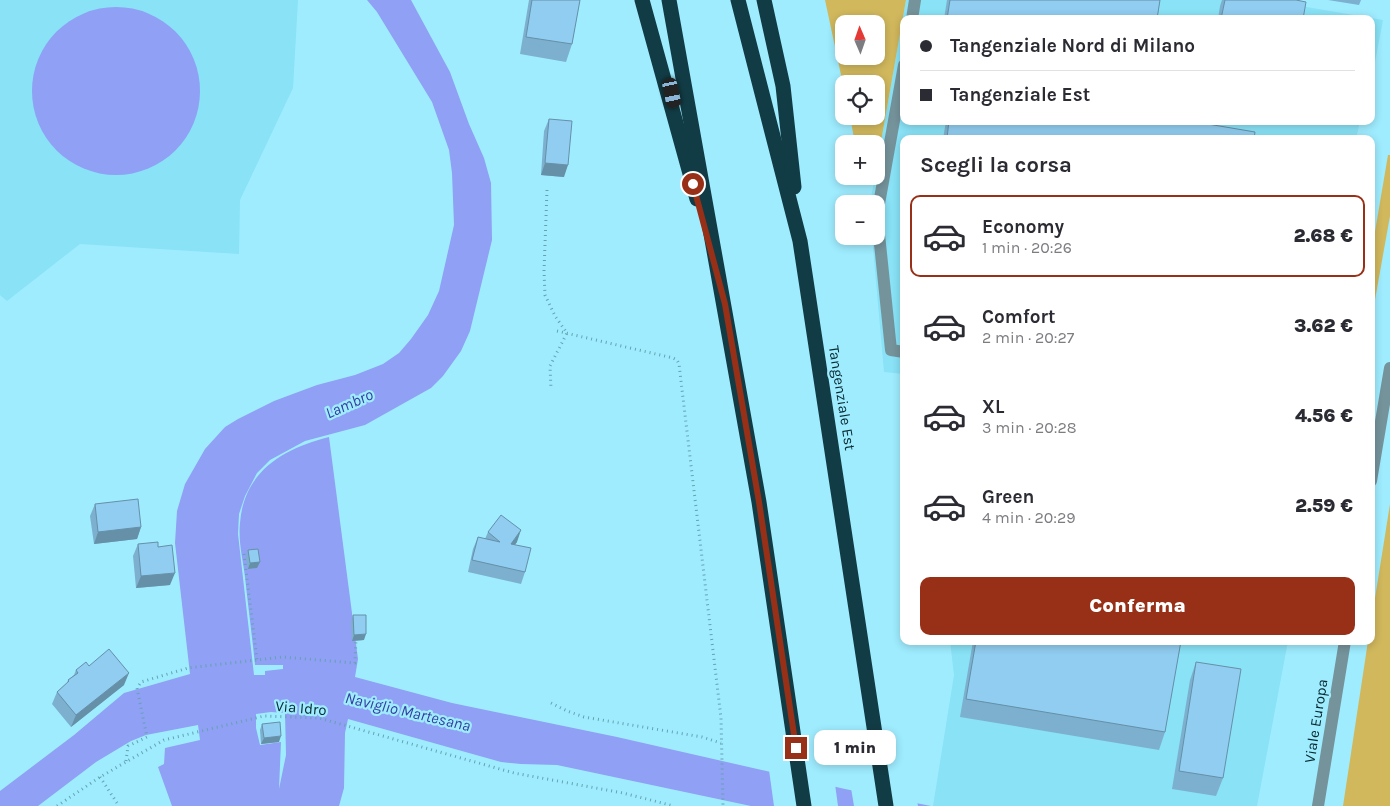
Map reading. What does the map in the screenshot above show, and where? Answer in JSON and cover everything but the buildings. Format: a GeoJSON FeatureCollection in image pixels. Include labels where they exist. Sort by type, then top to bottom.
{"type":"FeatureCollection","features":[{"type":"Feature","properties":{"kind":"highway"},"geometry":{"type":"LineString","coordinates":[[642,0],[725,304]]}},
{"type":"Feature","properties":{"kind":"highway"},"geometry":{"type":"LineString","coordinates":[[650,0],[688,167]]}},
{"type":"Feature","properties":{"kind":"highway"},"geometry":{"type":"LineString","coordinates":[[669,0],[759,502],[804,806]]}},
{"type":"Feature","properties":{"kind":"highway","name":"Tangenziale Est"},"geometry":{"type":"LineString","coordinates":[[738,0],[800,241],[886,806]]}},
{"type":"Feature","properties":{"kind":"highway"},"geometry":{"type":"LineString","coordinates":[[764,0],[783,86],[800,241]]}},
{"type":"Feature","properties":{"kind":"street"},"geometry":{"type":"LineString","coordinates":[[913,15],[915,0]]}},
{"type":"Feature","properties":{"kind":"street"},"geometry":{"type":"LineString","coordinates":[[900,87],[877,215],[891,350],[900,351]]}},
{"type":"Feature","properties":{"kind":"street"},"geometry":{"type":"LineString","coordinates":[[1375,459],[1390,368]]}},
{"type":"Feature","properties":{"kind":"street","name":"Viale Europa"},"geometry":{"type":"LineString","coordinates":[[1318,806],[1344,645]]}},
{"type":"Feature","properties":{"kind":"path"},"geometry":{"type":"LineString","coordinates":[[547,190],[545,295],[555,316],[567,333]]}},
{"type":"Feature","properties":{"kind":"path"},"geometry":{"type":"LineString","coordinates":[[557,331],[673,358],[679,364],[720,718],[723,805]]}},
{"type":"Feature","properties":{"kind":"path"},"geometry":{"type":"LineString","coordinates":[[551,389],[550,366],[567,333]]}},
{"type":"Feature","properties":{"kind":"path"},"geometry":{"type":"LineString","coordinates":[[244,554],[257,660]]}},
{"type":"Feature","properties":{"kind":"path"},"geometry":{"type":"LineString","coordinates":[[126,761],[128,746],[147,737],[137,688],[141,682],[188,668],[282,657],[355,662],[356,638]]}},
{"type":"Feature","properties":{"kind":"path"},"geometry":{"type":"LineString","coordinates":[[551,703],[584,717],[702,737],[721,743]]}},
{"type":"Feature","properties":{"kind":"path","name":"Via Idro"},"geometry":{"type":"LineString","coordinates":[[57,806],[100,777],[164,740],[264,716],[319,718],[483,766],[623,793],[674,806]]}},
{"type":"Feature","properties":{"kind":"path"},"geometry":{"type":"LineString","coordinates":[[100,777],[119,806]]}},
{"type":"Feature","properties":{"kind":"shaded area"},"geometry":{"type":"Polygon","coordinates":[[[0,0],[298,0],[293,88],[240,200],[239,254],[80,244],[7,301],[0,295],[0,0]]]}},
{"type":"Feature","properties":{"kind":"shaded area"},"geometry":{"type":"Polygon","coordinates":[[[825,0],[906,0],[903,15],[900,15],[900,34],[885,119],[885,75],[841,75],[839,65],[885,65],[885,15],[835,15],[835,47],[825,0]]]}},
{"type":"Feature","properties":{"kind":"shaded area"},"geometry":{"type":"Polygon","coordinates":[[[906,0],[1265,0],[1354,15],[903,15],[906,0]]]}},
{"type":"Feature","properties":{"kind":"shaded area"},"geometry":{"type":"Polygon","coordinates":[[[1375,19],[1383,20],[1375,62],[1375,19]]]}},
{"type":"Feature","properties":{"kind":"shaded area"},"geometry":{"type":"Polygon","coordinates":[[[900,34],[900,125],[1359,125],[1357,135],[900,135],[900,374],[884,372],[873,245],[885,245],[885,195],[872,195],[873,185],[885,185],[885,135],[882,135],[900,34]]]}},
{"type":"Feature","properties":{"kind":"shaded area"},"geometry":{"type":"Polygon","coordinates":[[[852,125],[884,125],[882,135],[853,135],[852,125]]]}},
{"type":"Feature","properties":{"kind":"shaded area"},"geometry":{"type":"Polygon","coordinates":[[[1388,155],[1390,155],[1390,216],[1375,300],[1375,231],[1388,155]]]}},
{"type":"Feature","properties":{"kind":"shaded area"},"geometry":{"type":"Polygon","coordinates":[[[1390,504],[1390,806],[1343,806],[1367,645],[1375,645],[1375,598],[1390,504]]]}},
{"type":"Feature","properties":{"kind":"shaded area"},"geometry":{"type":"Polygon","coordinates":[[[950,645],[1287,645],[1257,806],[933,806],[954,675],[950,645]]]}},
{"type":"Feature","properties":{"kind":"water"},"geometry":{"type":"Polygon","coordinates":[[[367,0],[411,0],[450,72],[484,158],[491,183],[492,240],[470,331],[461,351],[443,376],[431,388],[365,425],[305,441],[270,460],[257,473],[245,496],[239,514],[238,534],[254,675],[265,675],[265,671],[283,669],[283,665],[255,665],[240,537],[243,505],[249,489],[269,465],[296,448],[329,437],[358,659],[355,677],[452,703],[931,806],[751,806],[557,765],[501,762],[348,719],[345,733],[344,788],[339,806],[172,806],[158,767],[164,764],[165,748],[200,740],[198,725],[146,735],[131,741],[96,762],[38,806],[0,806],[0,791],[74,735],[124,693],[190,674],[175,543],[177,511],[185,484],[205,449],[225,427],[274,401],[383,364],[399,353],[428,315],[439,291],[454,225],[449,150],[432,102],[377,12],[367,0]],[[285,713],[256,714],[256,728],[260,745],[281,742],[279,789],[286,755],[285,713]]]}},
{"type":"Feature","properties":{"kind":"water"},"geometry":{"type":"Polygon","coordinates":[[[116,7],[140,11],[155,17],[163,21],[181,38],[186,44],[196,67],[200,91],[196,115],[190,130],[186,138],[169,156],[163,161],[140,171],[116,175],[92,171],[77,165],[69,161],[51,144],[46,138],[36,115],[32,91],[36,67],[42,52],[46,44],[63,26],[69,21],[92,11],[116,7]]]}},
{"type":"Feature","properties":{"kind":"pier"},"geometry":{"type":"Polygon","coordinates":[[[769,770],[835,784],[838,806],[774,806],[769,770]]]}},
{"type":"Feature","properties":{"kind":"pier"},"geometry":{"type":"Polygon","coordinates":[[[851,788],[917,801],[918,806],[854,806],[851,788]]]}},
{"type":"Feature","properties":{"kind":"route"},"geometry":{"type":"LineString","coordinates":[[693,184],[725,304],[759,502],[796,748]]}},
{"type":"Feature","properties":{"kind":"water label","name":"Lambro"},"geometry":{"type":"Point","coordinates":[349,403]}},
{"type":"Feature","properties":{"kind":"water label","name":"Naviglio Martesana"},"geometry":{"type":"Point","coordinates":[408,711]}}]}
